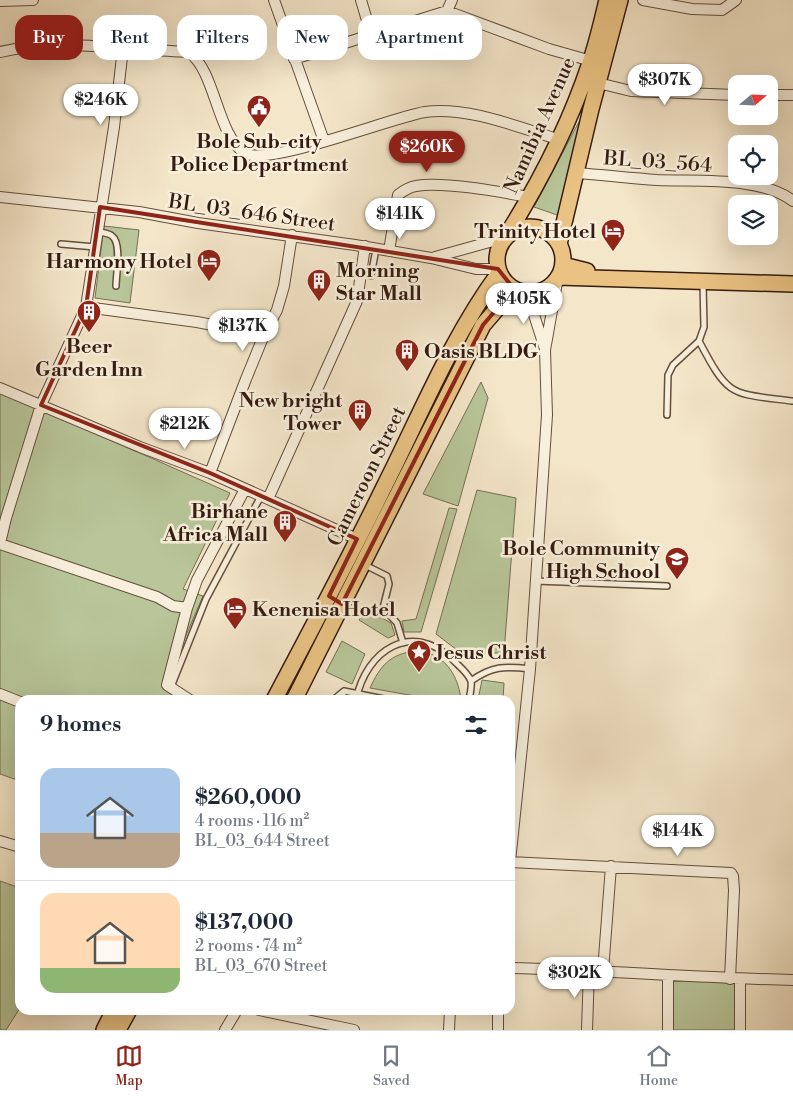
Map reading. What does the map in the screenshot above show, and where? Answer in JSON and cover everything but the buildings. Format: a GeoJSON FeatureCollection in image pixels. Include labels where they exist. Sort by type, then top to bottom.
{"type":"FeatureCollection","features":[{"type":"Feature","properties":{"kind":"main road","name":"Namibia Avenue"},"geometry":{"type":"LineString","coordinates":[[559,244],[598,83],[597,63],[607,0]]}},
{"type":"Feature","properties":{"kind":"main road","name":"Namibia Avenue"},"geometry":{"type":"LineString","coordinates":[[506,236],[543,174],[557,139],[597,63],[620,0]]}},
{"type":"Feature","properties":{"kind":"main road"},"geometry":{"type":"LineString","coordinates":[[561,271],[559,244],[553,236],[534,226],[524,226],[506,236],[496,255],[498,271],[505,282],[520,291],[543,291],[561,271],[582,270],[611,274],[793,279]]}},
{"type":"Feature","properties":{"kind":"main road","name":"Cameroon Street"},"geometry":{"type":"LineString","coordinates":[[296,695],[358,539],[434,385],[498,271]]}},
{"type":"Feature","properties":{"kind":"main road"},"geometry":{"type":"LineString","coordinates":[[561,271],[703,281],[793,284]]}},
{"type":"Feature","properties":{"kind":"main road","name":"Cameroon Street"},"geometry":{"type":"LineString","coordinates":[[277,695],[335,600],[362,563],[483,325],[520,291]]}},
{"type":"Feature","properties":{"kind":"main road"},"geometry":{"type":"LineString","coordinates":[[104,1030],[112,1015]]}},
{"type":"Feature","properties":{"kind":"main road"},"geometry":{"type":"LineString","coordinates":[[118,1030],[126,1015]]}},
{"type":"Feature","properties":{"kind":"street"},"geometry":{"type":"LineString","coordinates":[[0,2],[33,0]]}},
{"type":"Feature","properties":{"kind":"street"},"geometry":{"type":"LineString","coordinates":[[274,0],[279,15]]}},
{"type":"Feature","properties":{"kind":"street"},"geometry":{"type":"LineString","coordinates":[[361,0],[366,15]]}},
{"type":"Feature","properties":{"kind":"street"},"geometry":{"type":"LineString","coordinates":[[444,0],[447,11]]}},
{"type":"Feature","properties":{"kind":"street"},"geometry":{"type":"LineString","coordinates":[[447,11],[452,0]]}},
{"type":"Feature","properties":{"kind":"street"},"geometry":{"type":"LineString","coordinates":[[642,0],[692,9],[722,10],[736,0]]}},
{"type":"Feature","properties":{"kind":"street"},"geometry":{"type":"LineString","coordinates":[[434,15],[447,11],[597,63]]}},
{"type":"Feature","properties":{"kind":"street"},"geometry":{"type":"LineString","coordinates":[[0,52],[22,47],[93,48]]}},
{"type":"Feature","properties":{"kind":"street"},"geometry":{"type":"LineString","coordinates":[[167,51],[189,52],[196,57],[233,140],[246,154],[257,156],[324,142],[425,112],[450,112],[503,123],[557,139]]}},
{"type":"Feature","properties":{"kind":"street"},"geometry":{"type":"LineString","coordinates":[[122,60],[114,127],[86,307],[42,405],[6,518],[0,543],[157,597],[173,606],[187,608]]}},
{"type":"Feature","properties":{"kind":"street"},"geometry":{"type":"LineString","coordinates":[[294,60],[324,142]]}},
{"type":"Feature","properties":{"kind":"street"},"geometry":{"type":"LineString","coordinates":[[598,83],[631,91],[728,95]]}},
{"type":"Feature","properties":{"kind":"street"},"geometry":{"type":"LineString","coordinates":[[778,95],[793,95]]}},
{"type":"Feature","properties":{"kind":"street","name":"BL_03_564"},"geometry":{"type":"LineString","coordinates":[[576,173],[731,183],[769,189],[786,195],[793,201]]}},
{"type":"Feature","properties":{"kind":"street"},"geometry":{"type":"LineString","coordinates":[[389,251],[398,195],[415,186],[436,185],[530,197]]}},
{"type":"Feature","properties":{"kind":"street","name":"BL_03_646 Street"},"geometry":{"type":"LineString","coordinates":[[0,197],[100,208],[292,235],[365,246],[498,271]]}},
{"type":"Feature","properties":{"kind":"street"},"geometry":{"type":"LineString","coordinates":[[210,473],[264,335],[277,310],[284,286],[292,235]]}},
{"type":"Feature","properties":{"kind":"street"},"geometry":{"type":"LineString","coordinates":[[431,258],[506,236]]}},
{"type":"Feature","properties":{"kind":"street"},"geometry":{"type":"LineString","coordinates":[[265,497],[357,301],[365,246]]}},
{"type":"Feature","properties":{"kind":"street"},"geometry":{"type":"LineString","coordinates":[[515,810],[530,669],[547,415],[545,350],[561,271]]}},
{"type":"Feature","properties":{"kind":"street"},"geometry":{"type":"LineString","coordinates":[[520,291],[545,350]]}},
{"type":"Feature","properties":{"kind":"street"},"geometry":{"type":"LineString","coordinates":[[86,307],[197,322],[264,335]]}},
{"type":"Feature","properties":{"kind":"street"},"geometry":{"type":"LineString","coordinates":[[0,388],[140,447],[210,473],[358,539]]}},
{"type":"Feature","properties":{"kind":"street"},"geometry":{"type":"LineString","coordinates":[[182,695],[167,685],[187,608],[197,580],[245,489]]}},
{"type":"Feature","properties":{"kind":"street"},"geometry":{"type":"LineString","coordinates":[[172,695],[175,691]]}},
{"type":"Feature","properties":{"kind":"street"},"geometry":{"type":"LineString","coordinates":[[0,694],[15,700]]}},
{"type":"Feature","properties":{"kind":"street"},"geometry":{"type":"LineString","coordinates":[[0,841],[15,846]]}},
{"type":"Feature","properties":{"kind":"street"},"geometry":{"type":"LineString","coordinates":[[515,857],[611,866],[730,873],[734,880],[735,979],[740,1030]]}},
{"type":"Feature","properties":{"kind":"street"},"geometry":{"type":"LineString","coordinates":[[603,971],[611,866]]}},
{"type":"Feature","properties":{"kind":"street"},"geometry":{"type":"LineString","coordinates":[[515,968],[793,980]]}},
{"type":"Feature","properties":{"kind":"street"},"geometry":{"type":"LineString","coordinates":[[587,1030],[589,970]]}},
{"type":"Feature","properties":{"kind":"street"},"geometry":{"type":"LineString","coordinates":[[668,976],[668,1030]]}},
{"type":"Feature","properties":{"kind":"street"},"geometry":{"type":"LineString","coordinates":[[225,1030],[234,1015]]}},
{"type":"Feature","properties":{"kind":"street"},"geometry":{"type":"LineString","coordinates":[[283,1015],[354,1030]]}},
{"type":"Feature","properties":{"kind":"street"},"geometry":{"type":"LineString","coordinates":[[449,1030],[450,1015]]}},
{"type":"Feature","properties":{"kind":"street"},"geometry":{"type":"LineString","coordinates":[[498,1015],[498,1030]]}},
{"type":"Feature","properties":{"kind":"lane"},"geometry":{"type":"LineString","coordinates":[[97,231],[111,235],[116,240],[118,246],[116,286]]}},
{"type":"Feature","properties":{"kind":"lane"},"geometry":{"type":"LineString","coordinates":[[61,244],[95,247]]}},
{"type":"Feature","properties":{"kind":"lane"},"geometry":{"type":"LineString","coordinates":[[371,276],[376,248]]}},
{"type":"Feature","properties":{"kind":"lane"},"geometry":{"type":"LineString","coordinates":[[666,414],[668,375],[673,365],[699,341],[704,327],[703,281]]}},
{"type":"Feature","properties":{"kind":"lane"},"geometry":{"type":"LineString","coordinates":[[699,341],[718,378],[735,393],[792,400]]}},
{"type":"Feature","properties":{"kind":"lane"},"geometry":{"type":"LineString","coordinates":[[175,691],[206,599],[265,497]]}},
{"type":"Feature","properties":{"kind":"lane"},"geometry":{"type":"LineString","coordinates":[[362,563],[387,576],[389,584],[388,593],[383,605],[397,623],[403,643]]}},
{"type":"Feature","properties":{"kind":"lane"},"geometry":{"type":"LineString","coordinates":[[535,581],[667,586]]}},
{"type":"Feature","properties":{"kind":"lane"},"geometry":{"type":"LineString","coordinates":[[358,695],[364,674],[384,652],[403,643],[426,642],[443,650],[464,670],[471,681],[470,695]]}},
{"type":"Feature","properties":{"kind":"lane"},"geometry":{"type":"LineString","coordinates":[[471,681],[486,670],[495,668],[530,669]]}},
{"type":"Feature","properties":{"kind":"lane"},"geometry":{"type":"LineString","coordinates":[[344,691],[353,695]]}},
{"type":"Feature","properties":{"kind":"lane"},"geometry":{"type":"LineString","coordinates":[[339,695],[344,691]]}},
{"type":"Feature","properties":{"kind":"lane"},"geometry":{"type":"LineString","coordinates":[[343,695],[344,691]]}},
{"type":"Feature","properties":{"kind":"highlighted area"},"geometry":{"type":"Polygon","coordinates":[[[100,207],[498,269],[514,289],[483,325],[342,604],[329,596],[357,539],[210,473],[41,405],[86,307],[100,207]]]}},
{"type":"Feature","properties":{"kind":"green space"},"geometry":{"type":"Polygon","coordinates":[[[582,116],[560,216],[534,207],[582,116]]]}},
{"type":"Feature","properties":{"kind":"green space"},"geometry":{"type":"Polygon","coordinates":[[[104,226],[139,230],[130,303],[95,298],[104,226]]]}},
{"type":"Feature","properties":{"kind":"green space"},"geometry":{"type":"Polygon","coordinates":[[[481,382],[488,398],[458,506],[423,494],[481,382]]]}},
{"type":"Feature","properties":{"kind":"green space"},"geometry":{"type":"Polygon","coordinates":[[[0,391],[230,493],[183,589],[203,596],[163,689],[174,695],[15,695],[15,779],[0,774],[0,391]]]}},
{"type":"Feature","properties":{"kind":"green space"},"geometry":{"type":"Polygon","coordinates":[[[477,490],[516,498],[504,653],[461,653],[436,634],[477,490]]]}},
{"type":"Feature","properties":{"kind":"green space"},"geometry":{"type":"Polygon","coordinates":[[[449,508],[457,509],[421,632],[404,632],[402,621],[416,619],[449,508]]]}},
{"type":"Feature","properties":{"kind":"green space"},"geometry":{"type":"Polygon","coordinates":[[[366,609],[391,623],[395,635],[388,638],[359,620],[366,609]]]}},
{"type":"Feature","properties":{"kind":"green space"},"geometry":{"type":"Polygon","coordinates":[[[342,641],[365,654],[352,684],[326,672],[342,641]]]}},
{"type":"Feature","properties":{"kind":"green space"},"geometry":{"type":"Polygon","coordinates":[[[415,651],[425,652],[441,660],[453,673],[460,695],[409,695],[370,688],[378,673],[387,662],[415,651]]]}},
{"type":"Feature","properties":{"kind":"green space"},"geometry":{"type":"Polygon","coordinates":[[[482,680],[504,683],[503,695],[479,695],[482,680]]]}},
{"type":"Feature","properties":{"kind":"green space"},"geometry":{"type":"Polygon","coordinates":[[[0,881],[15,886],[16,1015],[6,1030],[0,1030],[0,881]]]}},
{"type":"Feature","properties":{"kind":"green space"},"geometry":{"type":"Polygon","coordinates":[[[669,978],[741,982],[742,1030],[669,1030],[669,978]]]}},
{"type":"Feature","properties":{"kind":"place","name":"Bole Sub-city Police Department"},"geometry":{"type":"Point","coordinates":[259,128]}},
{"type":"Feature","properties":{"kind":"place","name":"Trinity Hotel"},"geometry":{"type":"Point","coordinates":[613,252]}},
{"type":"Feature","properties":{"kind":"place","name":"Harmony Hotel"},"geometry":{"type":"Point","coordinates":[209,282]}},
{"type":"Feature","properties":{"kind":"place","name":"Morning Star Mall"},"geometry":{"type":"Point","coordinates":[319,302]}},
{"type":"Feature","properties":{"kind":"place","name":"Beer Garden Inn"},"geometry":{"type":"Point","coordinates":[89,333]}},
{"type":"Feature","properties":{"kind":"place","name":"Oasis BLDG"},"geometry":{"type":"Point","coordinates":[407,372]}},
{"type":"Feature","properties":{"kind":"place","name":"New bright Tower"},"geometry":{"type":"Point","coordinates":[360,432]}},
{"type":"Feature","properties":{"kind":"place","name":"Birhane Africa Mall"},"geometry":{"type":"Point","coordinates":[285,543]}},
{"type":"Feature","properties":{"kind":"place","name":"Bole Community High School"},"geometry":{"type":"Point","coordinates":[677,580]}},
{"type":"Feature","properties":{"kind":"place","name":"Kenenisa Hotel"},"geometry":{"type":"Point","coordinates":[235,630]}},
{"type":"Feature","properties":{"kind":"place","name":"Jesus Christ"},"geometry":{"type":"Point","coordinates":[419,673]}}]}
